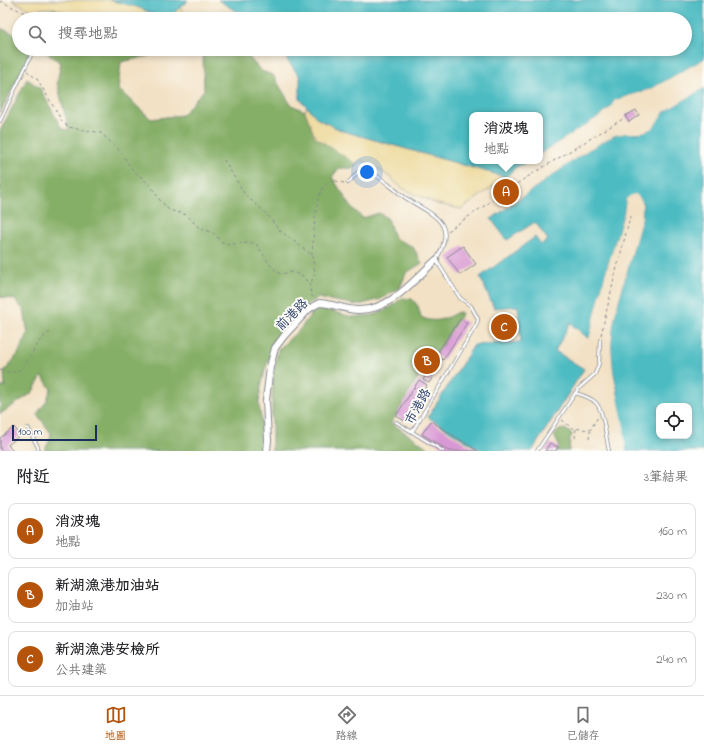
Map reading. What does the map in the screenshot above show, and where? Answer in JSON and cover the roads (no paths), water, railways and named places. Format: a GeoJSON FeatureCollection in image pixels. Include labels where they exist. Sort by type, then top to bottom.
{"type":"FeatureCollection","features":[{"type":"Feature","properties":{"kind":"street","name":"前港路"},"geometry":{"type":"LineString","coordinates":[[267,451],[268,433],[266,400],[270,367],[275,348],[284,336],[309,309],[318,303],[358,310],[374,308],[392,300],[436,260]]}},
{"type":"Feature","properties":{"kind":"lane"},"geometry":{"type":"LineString","coordinates":[[0,121],[31,56]]}},
{"type":"Feature","properties":{"kind":"lane"},"geometry":{"type":"LineString","coordinates":[[348,183],[359,171],[368,170],[421,208],[436,216],[441,221],[445,234],[442,248],[436,260]]}},
{"type":"Feature","properties":{"kind":"lane","name":"市港路"},"geometry":{"type":"LineString","coordinates":[[436,260],[460,298],[471,306],[478,321],[412,432],[443,451]]}},
{"type":"Feature","properties":{"kind":"lane"},"geometry":{"type":"LineString","coordinates":[[537,451],[581,385],[597,371],[599,363],[600,340]]}},
{"type":"Feature","properties":{"kind":"lane"},"geometry":{"type":"LineString","coordinates":[[575,393],[597,403],[600,410],[608,451]]}},
{"type":"Feature","properties":{"kind":"lane"},"geometry":{"type":"LineString","coordinates":[[396,422],[412,432]]}},
{"type":"Feature","properties":{"kind":"lane"},"geometry":{"type":"LineString","coordinates":[[28,428],[38,447],[38,451]]}},
{"type":"Feature","properties":{"kind":"water"},"geometry":{"type":"Polygon","coordinates":[[[109,0],[188,0],[175,12],[148,12],[137,7],[109,0]]]}},
{"type":"Feature","properties":{"kind":"water"},"geometry":{"type":"Polygon","coordinates":[[[218,0],[704,0],[704,59],[651,89],[615,100],[610,108],[600,116],[543,152],[543,112],[469,112],[469,164],[523,164],[516,167],[506,177],[343,131],[318,119],[300,99],[300,77],[286,56],[692,56],[692,12],[238,12],[218,0]]]}},
{"type":"Feature","properties":{"kind":"water"},"geometry":{"type":"Polygon","coordinates":[[[704,88],[704,451],[626,451],[617,388],[613,371],[611,346],[613,324],[618,303],[642,217],[642,201],[636,194],[626,199],[624,213],[605,275],[589,339],[570,323],[555,351],[584,369],[532,451],[482,451],[428,417],[474,345],[521,342],[518,306],[494,308],[480,277],[535,237],[541,245],[548,240],[535,222],[507,240],[491,219],[588,150],[615,135],[639,133],[653,128],[664,112],[704,88]]]}},
{"type":"Feature","properties":{"kind":"place","name":"消波塊"},"geometry":{"type":"Point","coordinates":[506,192]}},
{"type":"Feature","properties":{"kind":"place","name":"新湖漁港安檢所"},"geometry":{"type":"Point","coordinates":[504,327]}},
{"type":"Feature","properties":{"kind":"place","name":"新湖漁港加油站"},"geometry":{"type":"Point","coordinates":[427,361]}}]}
